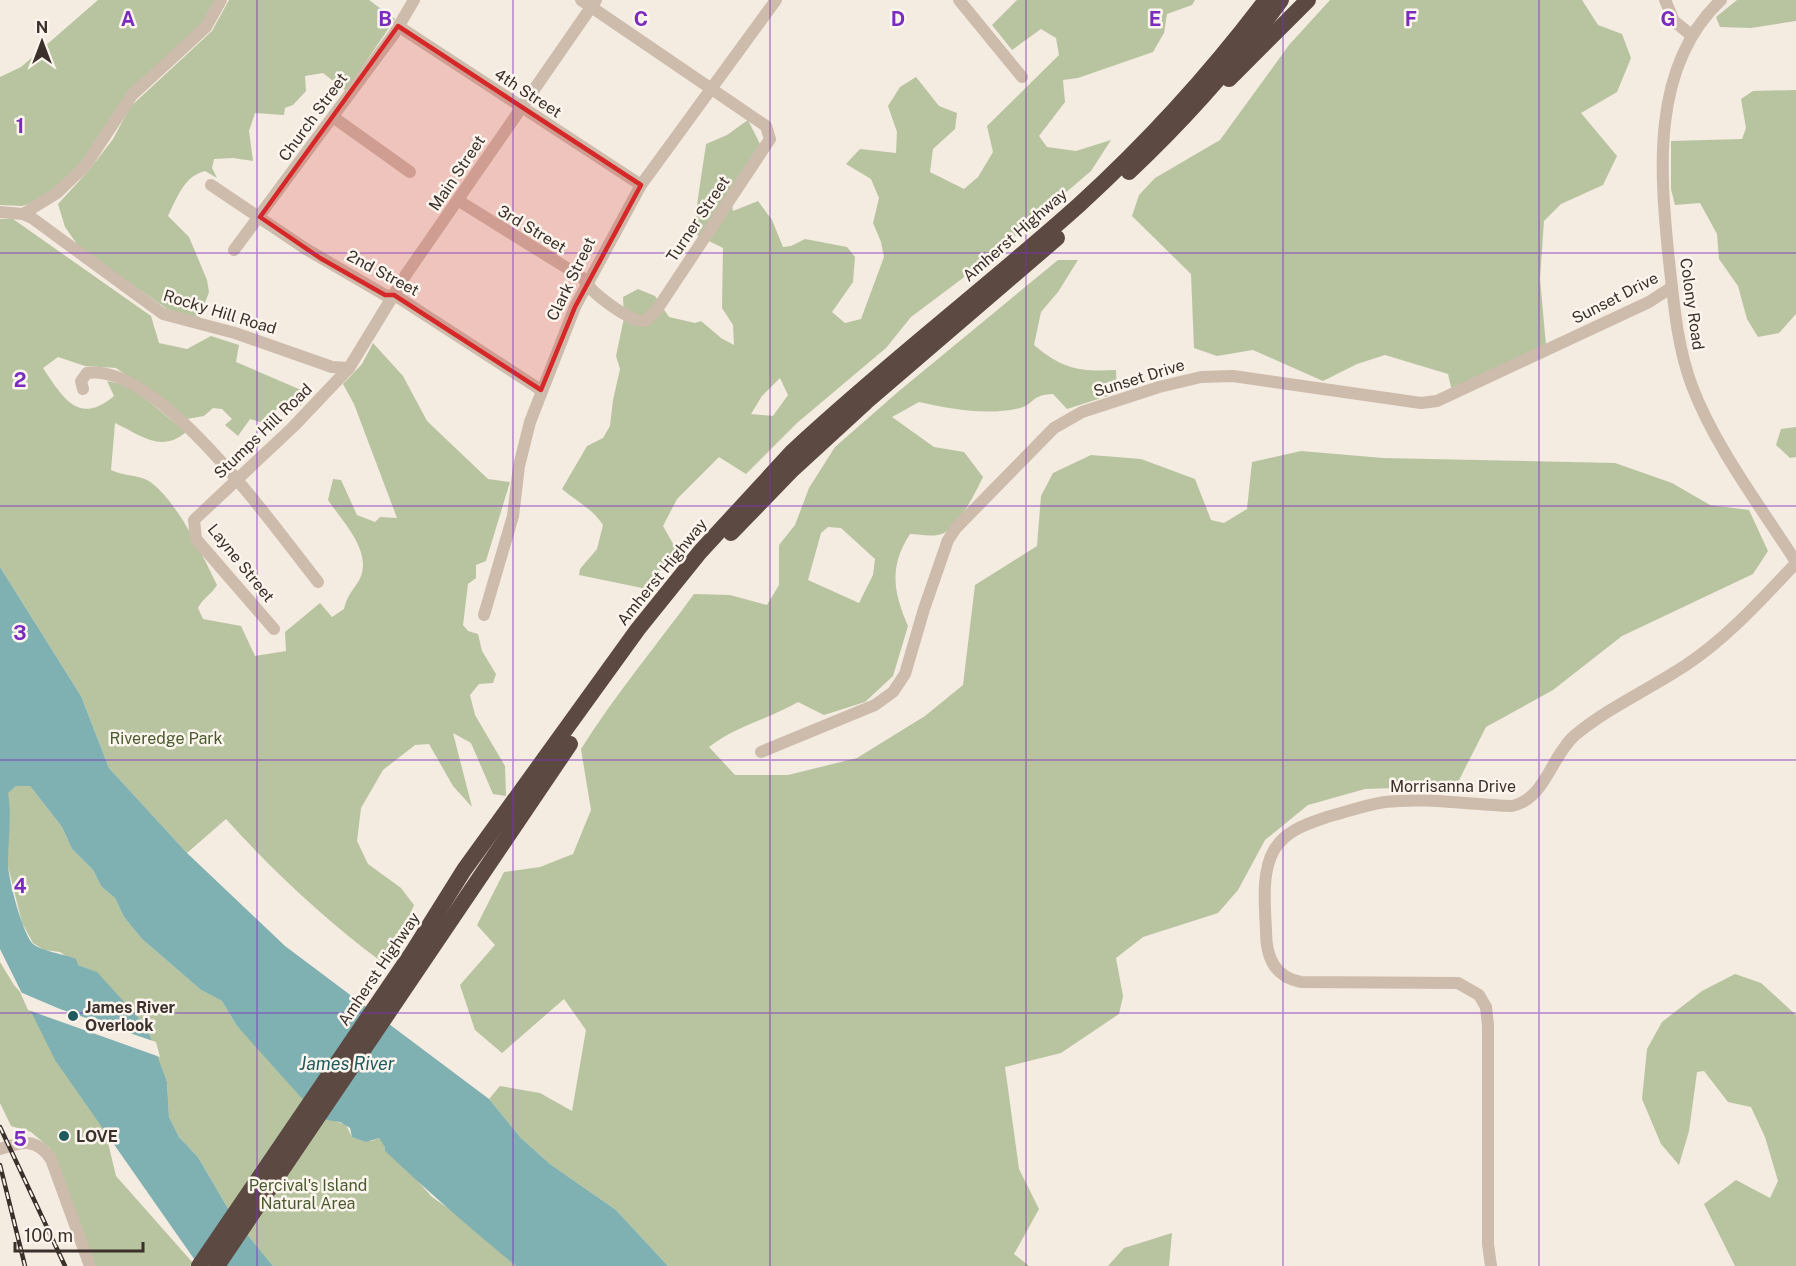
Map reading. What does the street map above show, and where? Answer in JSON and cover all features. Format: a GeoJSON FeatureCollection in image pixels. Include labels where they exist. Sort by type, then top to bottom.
{"type":"FeatureCollection","features":[{"type":"Feature","properties":{"kind":"highway","name":"Amherst Highway"},"geometry":{"type":"LineString","coordinates":[[418,957],[464,870],[638,629],[756,488],[831,416],[1080,204],[1165,120],[1245,27],[1264,0]]}},
{"type":"Feature","properties":{"kind":"highway","name":"Amherst Highway"},"geometry":{"type":"LineString","coordinates":[[205,1266],[418,957],[642,639],[724,540],[793,469],[866,402],[1027,265],[1170,132],[1229,66],[1281,0]]}},
{"type":"Feature","properties":{"kind":"highway"},"geometry":{"type":"LineString","coordinates":[[1170,132],[1255,55],[1308,0]]}},
{"type":"Feature","properties":{"kind":"street"},"geometry":{"type":"LineString","coordinates":[[23,214],[57,193],[86,165],[132,95],[206,27],[221,0]]}},
{"type":"Feature","properties":{"kind":"street","name":"Church Street"},"geometry":{"type":"LineString","coordinates":[[234,250],[333,117],[414,0]]}},
{"type":"Feature","properties":{"kind":"street","name":"Clark Street"},"geometry":{"type":"LineString","coordinates":[[484,615],[513,516],[519,466],[541,390],[561,337],[586,285],[641,185],[776,0]]}},
{"type":"Feature","properties":{"kind":"street"},"geometry":{"type":"LineString","coordinates":[[959,0],[1022,77]]}},
{"type":"Feature","properties":{"kind":"street"},"geometry":{"type":"LineString","coordinates":[[1665,0],[1674,21],[1690,35]]}},
{"type":"Feature","properties":{"kind":"street","name":"Colony Road"},"geometry":{"type":"LineString","coordinates":[[1721,0],[1690,35],[1669,97],[1662,153],[1663,205],[1672,287],[1682,353],[1702,408],[1796,563]]}},
{"type":"Feature","properties":{"kind":"street"},"geometry":{"type":"LineString","coordinates":[[589,2],[713,88]]}},
{"type":"Feature","properties":{"kind":"street","name":"Main Street"},"geometry":{"type":"LineString","coordinates":[[349,368],[393,295],[522,108],[589,2]]}},
{"type":"Feature","properties":{"kind":"street","name":"4th Street"},"geometry":{"type":"LineString","coordinates":[[398,26],[641,185]]}},
{"type":"Feature","properties":{"kind":"street","name":"Turner Street"},"geometry":{"type":"LineString","coordinates":[[586,285],[632,318],[639,321],[650,319],[737,191],[770,134],[766,126],[713,88]]}},
{"type":"Feature","properties":{"kind":"street"},"geometry":{"type":"LineString","coordinates":[[333,117],[410,172]]}},
{"type":"Feature","properties":{"kind":"street","name":"2nd Street"},"geometry":{"type":"LineString","coordinates":[[211,185],[320,258],[385,295],[393,295],[541,390]]}},
{"type":"Feature","properties":{"kind":"street","name":"3rd Street"},"geometry":{"type":"LineString","coordinates":[[459,201],[583,278],[586,285]]}},
{"type":"Feature","properties":{"kind":"street","name":"Rocky Hill Road"},"geometry":{"type":"LineString","coordinates":[[0,212],[23,214],[40,224],[163,314],[234,333],[332,366],[349,368]]}},
{"type":"Feature","properties":{"kind":"street","name":"Sunset Drive"},"geometry":{"type":"LineString","coordinates":[[761,752],[874,705],[893,692],[905,674],[948,540],[956,528],[1044,436],[1068,419],[1159,387],[1218,376],[1432,402],[1547,351],[1649,302],[1672,287]]}},
{"type":"Feature","properties":{"kind":"street","name":"Stumps Hill Road"},"geometry":{"type":"LineString","coordinates":[[197,514],[236,481],[349,368]]}},
{"type":"Feature","properties":{"kind":"street"},"geometry":{"type":"LineString","coordinates":[[83,389],[82,376],[92,372],[117,376],[134,384],[180,418],[236,481],[318,582]]}},
{"type":"Feature","properties":{"kind":"street","name":"Layne Street"},"geometry":{"type":"LineString","coordinates":[[197,514],[193,526],[196,539],[274,629]]}},
{"type":"Feature","properties":{"kind":"street","name":"Morrisanna Drive"},"geometry":{"type":"LineString","coordinates":[[1491,1266],[1488,1244],[1489,1042],[1484,1002],[1473,990],[1458,983],[1301,982],[1281,974],[1272,964],[1266,941],[1267,876],[1274,850],[1288,834],[1299,827],[1366,806],[1402,801],[1512,806],[1526,801],[1539,788],[1554,759],[1573,737],[1706,651],[1796,563]]}},
{"type":"Feature","properties":{"kind":"street"},"geometry":{"type":"LineString","coordinates":[[0,1149],[27,1141],[37,1143],[51,1159],[90,1266]]}},
{"type":"Feature","properties":{"kind":"highlighted area"},"geometry":{"type":"Polygon","coordinates":[[[398,26],[641,185],[575,307],[541,390],[394,295],[385,295],[320,258],[260,217],[398,26]]]}},
{"type":"Feature","properties":{"kind":"green space"},"geometry":{"type":"Polygon","coordinates":[[[98,0],[217,0],[210,15],[108,127],[69,177],[38,201],[22,206],[0,205],[0,77],[21,67],[98,0]]]}},
{"type":"Feature","properties":{"kind":"green space"},"geometry":{"type":"Polygon","coordinates":[[[229,0],[369,0],[395,19],[346,91],[323,73],[305,76],[306,91],[293,105],[285,108],[284,115],[255,113],[249,131],[253,161],[233,158],[214,159],[212,168],[217,178],[205,171],[198,174],[186,183],[178,195],[168,216],[189,237],[207,280],[209,292],[199,319],[167,309],[79,247],[65,227],[58,204],[90,169],[113,139],[130,107],[212,31],[229,0]]]}},
{"type":"Feature","properties":{"kind":"green space"},"geometry":{"type":"Polygon","coordinates":[[[1017,0],[1195,0],[1192,5],[1167,14],[1164,33],[1153,52],[1078,78],[1063,80],[1065,102],[1039,136],[1047,147],[1076,151],[1111,140],[1091,171],[983,263],[911,317],[886,348],[797,423],[746,474],[719,457],[677,499],[663,526],[676,549],[647,589],[579,575],[580,569],[597,549],[603,525],[589,510],[562,489],[587,446],[603,438],[610,426],[620,369],[616,356],[624,318],[623,297],[638,289],[655,296],[669,317],[695,323],[701,321],[721,338],[734,345],[733,325],[722,308],[723,248],[695,234],[706,144],[727,135],[748,120],[760,144],[730,191],[733,211],[758,201],[772,220],[783,247],[805,239],[847,247],[855,257],[853,282],[832,312],[845,323],[861,319],[884,257],[873,223],[879,198],[871,179],[846,164],[860,149],[896,153],[897,132],[888,106],[900,87],[916,77],[939,106],[957,113],[955,129],[933,149],[930,172],[964,189],[978,177],[993,152],[987,126],[1059,55],[1056,38],[1041,29],[1012,50],[992,25],[1017,0]],[[780,378],[762,396],[751,414],[773,416],[788,395],[780,378]]]}},
{"type":"Feature","properties":{"kind":"green space"},"geometry":{"type":"Polygon","coordinates":[[[1330,0],[1582,0],[1598,25],[1622,34],[1631,58],[1617,92],[1581,113],[1617,156],[1603,185],[1561,204],[1544,221],[1540,279],[1546,345],[1452,391],[1448,374],[1385,355],[1357,364],[1323,381],[1253,350],[1217,356],[1194,348],[1191,274],[1132,216],[1139,195],[1155,178],[1220,140],[1289,45],[1330,0]]]}},
{"type":"Feature","properties":{"kind":"green space"},"geometry":{"type":"Polygon","coordinates":[[[1737,0],[1796,0],[1796,21],[1751,28],[1720,27],[1716,17],[1737,0]]]}},
{"type":"Feature","properties":{"kind":"green space"},"geometry":{"type":"Polygon","coordinates":[[[1796,90],[1796,314],[1779,333],[1758,337],[1747,319],[1738,286],[1719,259],[1717,234],[1700,203],[1675,205],[1671,189],[1671,141],[1742,139],[1746,128],[1741,99],[1753,91],[1796,90]]]}},
{"type":"Feature","properties":{"kind":"green space","name":"Riveredge Park"},"geometry":{"type":"Polygon","coordinates":[[[0,219],[13,219],[151,316],[159,343],[187,349],[211,336],[239,345],[236,362],[301,390],[301,406],[284,405],[276,409],[267,424],[250,419],[238,436],[225,425],[232,419],[222,409],[213,408],[204,416],[187,419],[116,368],[85,366],[58,357],[43,368],[65,398],[81,408],[91,409],[102,405],[114,396],[107,381],[130,386],[186,432],[177,438],[159,442],[115,423],[111,470],[147,480],[168,499],[187,528],[217,585],[198,608],[203,619],[241,626],[255,656],[286,651],[285,632],[320,603],[332,617],[344,609],[361,576],[363,566],[358,545],[328,500],[333,479],[341,480],[357,515],[375,522],[380,517],[397,518],[354,404],[343,384],[362,364],[373,343],[403,376],[427,421],[488,479],[510,482],[486,561],[476,565],[476,578],[468,584],[463,625],[468,631],[478,634],[482,651],[496,674],[493,683],[479,684],[470,695],[475,715],[505,766],[506,796],[493,794],[471,743],[453,733],[472,807],[453,786],[429,744],[415,745],[383,770],[361,808],[357,841],[368,864],[401,888],[414,905],[399,941],[382,962],[300,894],[226,819],[187,853],[109,768],[81,696],[0,567],[0,219]]]}},
{"type":"Feature","properties":{"kind":"green space"},"geometry":{"type":"Polygon","coordinates":[[[1058,260],[1078,260],[1058,292],[1041,312],[1034,345],[1054,359],[1072,367],[1116,370],[1117,393],[1067,409],[1053,394],[1040,396],[1020,408],[995,411],[956,409],[919,402],[892,417],[934,447],[964,452],[983,477],[966,508],[950,529],[936,535],[910,534],[903,546],[895,579],[899,602],[908,626],[893,676],[865,702],[824,715],[798,702],[741,728],[709,747],[735,775],[788,775],[857,758],[925,716],[963,685],[975,585],[1037,546],[1041,496],[1053,473],[1091,455],[1141,459],[1195,479],[1211,520],[1224,523],[1247,509],[1252,462],[1301,451],[1383,458],[1615,463],[1672,483],[1710,505],[1749,510],[1768,551],[1753,574],[1622,636],[1553,690],[1486,727],[1456,786],[1365,789],[1308,805],[1265,840],[1238,890],[1218,913],[1143,937],[1116,958],[1123,996],[1119,1014],[1061,1053],[1005,1067],[1019,1169],[1039,1209],[1014,1254],[1029,1266],[668,1266],[616,1210],[550,1164],[521,1138],[489,1099],[500,1086],[540,1093],[572,1111],[586,1030],[564,999],[502,1053],[475,1030],[460,985],[495,945],[477,925],[504,872],[540,867],[573,854],[591,810],[581,749],[622,690],[694,594],[730,595],[767,605],[779,585],[779,545],[795,525],[809,488],[835,447],[1058,260]],[[828,527],[821,533],[808,580],[859,603],[873,575],[875,559],[841,528],[828,527]]]}},
{"type":"Feature","properties":{"kind":"green space"},"geometry":{"type":"Polygon","coordinates":[[[1796,427],[1796,457],[1790,458],[1776,445],[1781,429],[1796,427]]]}},
{"type":"Feature","properties":{"kind":"green space","name":"Percival's Island Natural Area"},"geometry":{"type":"Polygon","coordinates":[[[16,786],[30,786],[62,827],[72,849],[93,870],[101,886],[115,898],[124,917],[142,939],[201,990],[222,1001],[237,1026],[322,1116],[346,1125],[352,1137],[371,1141],[379,1138],[432,1197],[465,1220],[516,1266],[273,1266],[233,1217],[198,1157],[179,1137],[169,1117],[167,1082],[158,1061],[96,972],[78,965],[60,952],[44,950],[33,943],[22,923],[8,866],[8,792],[16,786]]]}},
{"type":"Feature","properties":{"kind":"green space"},"geometry":{"type":"Polygon","coordinates":[[[0,962],[14,985],[60,1038],[98,1101],[116,1176],[193,1263],[190,1266],[95,1266],[50,1148],[31,1132],[11,1126],[0,1103],[0,962]]]}},
{"type":"Feature","properties":{"kind":"green space"},"geometry":{"type":"Polygon","coordinates":[[[1735,974],[1761,983],[1796,1015],[1796,1266],[1735,1266],[1704,1204],[1736,1180],[1770,1198],[1778,1181],[1765,1137],[1751,1107],[1728,1102],[1704,1071],[1697,1072],[1689,1131],[1679,1165],[1661,1144],[1642,1099],[1647,1049],[1662,1022],[1702,991],[1735,974]]]}},
{"type":"Feature","properties":{"kind":"green space"},"geometry":{"type":"Polygon","coordinates":[[[1172,1233],[1169,1266],[1108,1266],[1124,1248],[1172,1233]]]}},
{"type":"Feature","properties":{"kind":"water","name":"James River"},"geometry":{"type":"Polygon","coordinates":[[[0,567],[81,696],[109,768],[187,853],[285,946],[489,1099],[521,1138],[550,1164],[616,1210],[668,1266],[516,1266],[401,1166],[385,1151],[379,1138],[366,1142],[352,1137],[350,1128],[340,1122],[327,1120],[307,1104],[237,1026],[222,1001],[201,990],[142,939],[124,917],[115,898],[101,886],[93,870],[72,849],[62,827],[30,786],[16,786],[8,793],[10,819],[8,863],[16,905],[28,937],[36,946],[76,959],[78,965],[97,972],[146,1026],[167,1082],[169,1117],[179,1137],[198,1157],[233,1217],[273,1266],[199,1266],[55,1060],[0,949],[0,567]]]}},
{"type":"Feature","properties":{"kind":"pier"},"geometry":{"type":"Polygon","coordinates":[[[20,992],[60,1009],[156,1042],[160,1057],[28,1010],[20,992]]]}},
{"type":"Feature","properties":{"kind":"railway"},"geometry":{"type":"LineString","coordinates":[[0,1127],[65,1266]]}},
{"type":"Feature","properties":{"kind":"railway"},"geometry":{"type":"LineString","coordinates":[[0,1165],[25,1266]]}},
{"type":"Feature","properties":{"kind":"place","name":"James River Overlook"},"geometry":{"type":"Point","coordinates":[73,1016]}},
{"type":"Feature","properties":{"kind":"place","name":"LOVE"},"geometry":{"type":"Point","coordinates":[64,1136]}}]}
